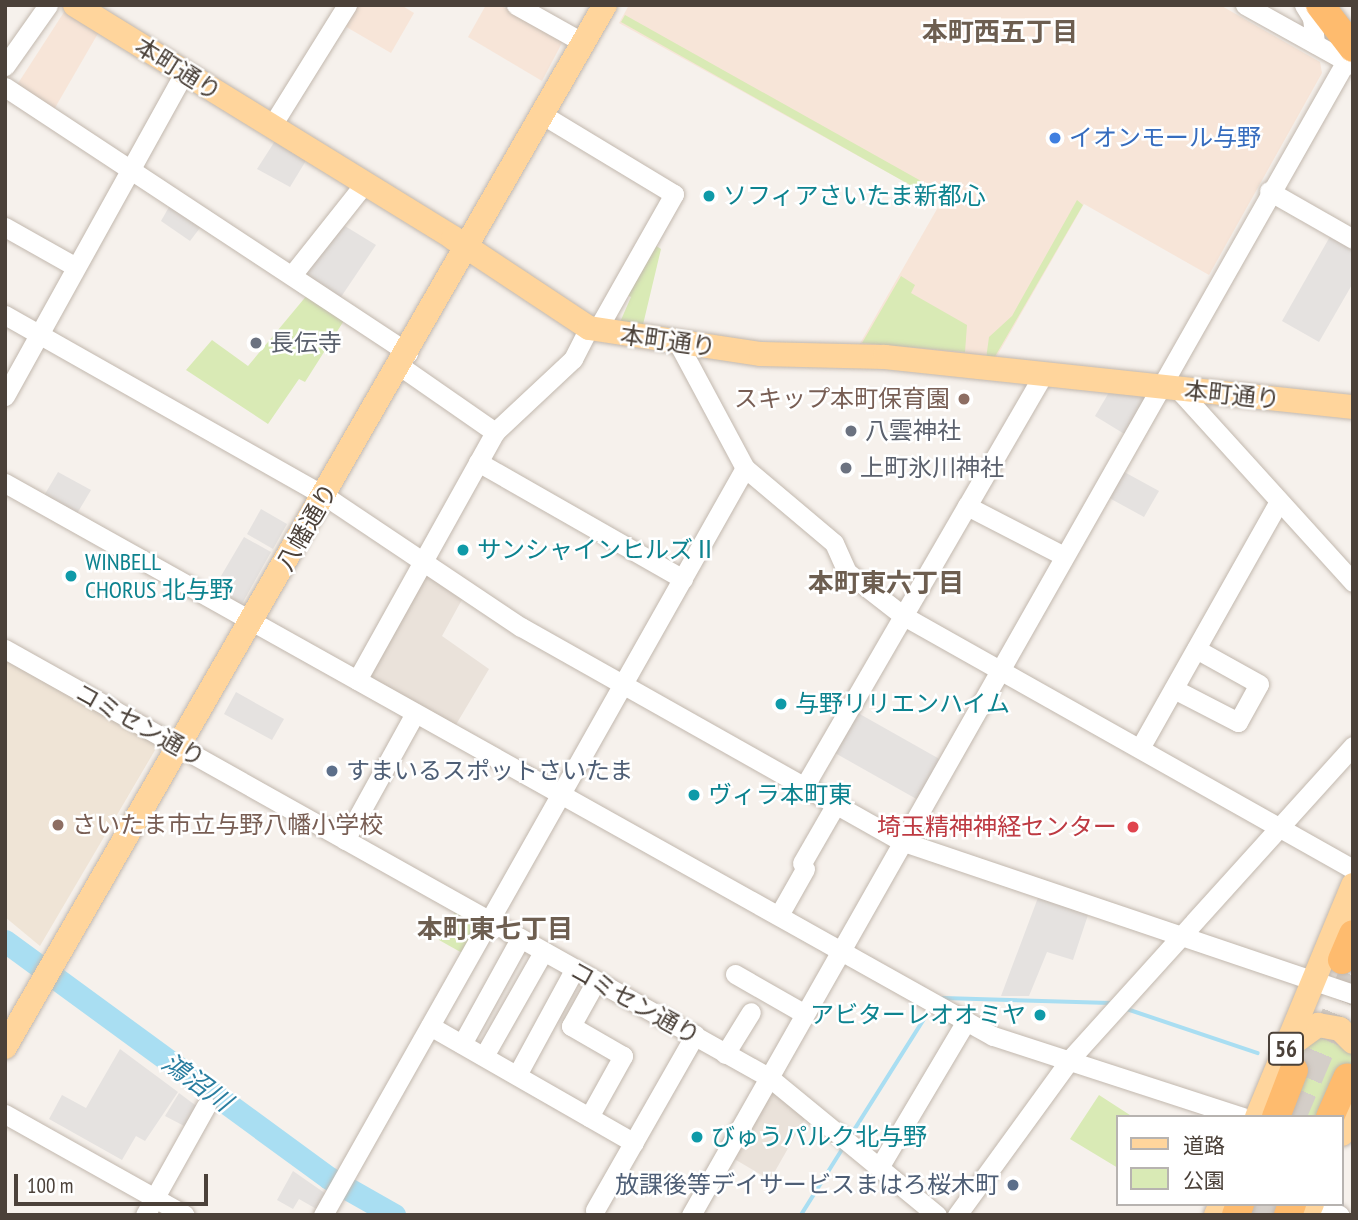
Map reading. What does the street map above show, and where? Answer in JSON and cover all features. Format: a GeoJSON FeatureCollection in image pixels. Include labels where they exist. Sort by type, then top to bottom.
{"type":"FeatureCollection","features":[{"type":"Feature","properties":{"kind":"highway"},"geometry":{"type":"LineString","coordinates":[[1320,5],[1350,58]]}},
{"type":"Feature","properties":{"kind":"highway"},"geometry":{"type":"LineString","coordinates":[[1342,960],[1353,934]]}},
{"type":"Feature","properties":{"kind":"highway"},"geometry":{"type":"LineString","coordinates":[[1276,1115],[1290,1060]]}},
{"type":"Feature","properties":{"kind":"highway"},"geometry":{"type":"LineString","coordinates":[[1331,1115],[1348,1078]]}},
{"type":"Feature","properties":{"kind":"main road","name":"本町通り"},"geometry":{"type":"LineString","coordinates":[[75,5],[593,329],[679,345],[761,354],[885,358],[1353,407]]}},
{"type":"Feature","properties":{"kind":"main road","name":"八幡通り"},"geometry":{"type":"LineString","coordinates":[[5,1046],[468,249],[605,5]]}},
{"type":"Feature","properties":{"kind":"main road","name":"56"},"geometry":{"type":"LineString","coordinates":[[1258,1115],[1290,1060],[1315,982],[1353,885]]}},
{"type":"Feature","properties":{"kind":"main road"},"geometry":{"type":"LineString","coordinates":[[1290,1060],[1318,1025],[1340,1029],[1353,1042]]}},
{"type":"Feature","properties":{"kind":"main road"},"geometry":{"type":"LineString","coordinates":[[1344,1130],[1353,1110]]}},
{"type":"Feature","properties":{"kind":"street"},"geometry":{"type":"LineString","coordinates":[[5,66],[48,5]]}},
{"type":"Feature","properties":{"kind":"street"},"geometry":{"type":"LineString","coordinates":[[271,127],[346,5]]}},
{"type":"Feature","properties":{"kind":"street"},"geometry":{"type":"LineString","coordinates":[[516,5],[584,43]]}},
{"type":"Feature","properties":{"kind":"street"},"geometry":{"type":"LineString","coordinates":[[691,1215],[1062,555],[1167,388],[1269,191],[1350,58],[1315,44],[1245,5]]}},
{"type":"Feature","properties":{"kind":"street"},"geometry":{"type":"LineString","coordinates":[[1304,5],[1312,18],[1315,44]]}},
{"type":"Feature","properties":{"kind":"street"},"geometry":{"type":"LineString","coordinates":[[5,396],[184,73]]}},
{"type":"Feature","properties":{"kind":"street"},"geometry":{"type":"LineString","coordinates":[[5,87],[131,166],[292,275],[495,432]]}},
{"type":"Feature","properties":{"kind":"street"},"geometry":{"type":"LineString","coordinates":[[356,680],[495,432],[573,359],[674,194],[542,115]]}},
{"type":"Feature","properties":{"kind":"street"},"geometry":{"type":"LineString","coordinates":[[292,275],[364,184]]}},
{"type":"Feature","properties":{"kind":"street"},"geometry":{"type":"LineString","coordinates":[[1269,191],[1353,239]]}},
{"type":"Feature","properties":{"kind":"street"},"geometry":{"type":"LineString","coordinates":[[5,227],[76,267]]}},
{"type":"Feature","properties":{"kind":"street"},"geometry":{"type":"LineString","coordinates":[[5,315],[325,496],[521,627],[901,841],[1353,994]]}},
{"type":"Feature","properties":{"kind":"street"},"geometry":{"type":"LineString","coordinates":[[679,345],[745,468],[834,543],[847,572],[902,615],[1353,870]]}},
{"type":"Feature","properties":{"kind":"street"},"geometry":{"type":"LineString","coordinates":[[804,786],[1044,375]]}},
{"type":"Feature","properties":{"kind":"street"},"geometry":{"type":"LineString","coordinates":[[1167,388],[1279,501],[1353,582]]}},
{"type":"Feature","properties":{"kind":"street"},"geometry":{"type":"LineString","coordinates":[[478,463],[682,579]]}},
{"type":"Feature","properties":{"kind":"street"},"geometry":{"type":"LineString","coordinates":[[323,1215],[745,468]]}},
{"type":"Feature","properties":{"kind":"street"},"geometry":{"type":"LineString","coordinates":[[5,483],[993,1035],[1071,1058],[1236,1115]]}},
{"type":"Feature","properties":{"kind":"street"},"geometry":{"type":"LineString","coordinates":[[1140,748],[1279,501]]}},
{"type":"Feature","properties":{"kind":"street"},"geometry":{"type":"LineString","coordinates":[[967,506],[1062,555]]}},
{"type":"Feature","properties":{"kind":"street","name":"コミセン通り"},"geometry":{"type":"LineString","coordinates":[[5,649],[770,1078],[937,1215]]}},
{"type":"Feature","properties":{"kind":"street"},"geometry":{"type":"LineString","coordinates":[[1174,689],[1238,722],[1258,684],[1196,649]]}},
{"type":"Feature","properties":{"kind":"street"},"geometry":{"type":"LineString","coordinates":[[345,839],[415,713]]}},
{"type":"Feature","properties":{"kind":"street"},"geometry":{"type":"LineString","coordinates":[[957,1215],[1071,1058],[1353,746]]}},
{"type":"Feature","properties":{"kind":"street"},"geometry":{"type":"LineString","coordinates":[[779,915],[836,804]]}},
{"type":"Feature","properties":{"kind":"street"},"geometry":{"type":"LineString","coordinates":[[463,1044],[520,939]]}},
{"type":"Feature","properties":{"kind":"street"},"geometry":{"type":"LineString","coordinates":[[484,1056],[543,952]]}},
{"type":"Feature","properties":{"kind":"street"},"geometry":{"type":"LineString","coordinates":[[517,1075],[575,970]]}},
{"type":"Feature","properties":{"kind":"street"},"geometry":{"type":"LineString","coordinates":[[735,974],[803,1013]]}},
{"type":"Feature","properties":{"kind":"street"},"geometry":{"type":"LineString","coordinates":[[589,1117],[623,1056],[571,1026],[596,981]]}},
{"type":"Feature","properties":{"kind":"street"},"geometry":{"type":"LineString","coordinates":[[725,1054],[751,1012]]}},
{"type":"Feature","properties":{"kind":"street"},"geometry":{"type":"LineString","coordinates":[[880,1166],[966,1021]]}},
{"type":"Feature","properties":{"kind":"street"},"geometry":{"type":"LineString","coordinates":[[430,1026],[634,1143]]}},
{"type":"Feature","properties":{"kind":"street"},"geometry":{"type":"LineString","coordinates":[[595,1210],[695,1035]]}},
{"type":"Feature","properties":{"kind":"street"},"geometry":{"type":"LineString","coordinates":[[150,1206],[206,1106]]}},
{"type":"Feature","properties":{"kind":"street"},"geometry":{"type":"LineString","coordinates":[[5,1114],[150,1206],[185,1215]]}},
{"type":"Feature","properties":{"kind":"street"},"geometry":{"type":"LineString","coordinates":[[1318,1206],[1340,1215]]}},
{"type":"Feature","properties":{"kind":"shaded area"},"geometry":{"type":"Polygon","coordinates":[[[354,5],[401,5],[414,13],[391,53],[343,25],[354,5]]]}},
{"type":"Feature","properties":{"kind":"shaded area"},"geometry":{"type":"Polygon","coordinates":[[[486,5],[500,5],[563,41],[542,81],[468,37],[486,5]]]}},
{"type":"Feature","properties":{"kind":"shaded area","name":"イオンモール与野"},"geometry":{"type":"Polygon","coordinates":[[[629,5],[1220,5],[1320,62],[1322,73],[1209,275],[1084,204],[994,361],[858,347],[941,202],[619,23],[629,5]]]}},
{"type":"Feature","properties":{"kind":"shaded area"},"geometry":{"type":"Polygon","coordinates":[[[66,9],[100,30],[52,113],[15,88],[66,9]]]}},
{"type":"Feature","properties":{"kind":"shaded area"},"geometry":{"type":"Polygon","coordinates":[[[275,141],[307,159],[290,187],[257,169],[275,141]]]}},
{"type":"Feature","properties":{"kind":"shaded area"},"geometry":{"type":"Polygon","coordinates":[[[173,200],[206,220],[190,241],[161,221],[173,200]]]}},
{"type":"Feature","properties":{"kind":"shaded area"},"geometry":{"type":"Polygon","coordinates":[[[340,223],[376,245],[339,300],[302,275],[340,223]]]}},
{"type":"Feature","properties":{"kind":"shaded area"},"geometry":{"type":"Polygon","coordinates":[[[1332,233],[1353,245],[1353,283],[1319,342],[1282,321],[1332,233]]]}},
{"type":"Feature","properties":{"kind":"shaded area"},"geometry":{"type":"Polygon","coordinates":[[[1111,389],[1148,395],[1126,435],[1095,416],[1111,389]]]}},
{"type":"Feature","properties":{"kind":"shaded area"},"geometry":{"type":"Polygon","coordinates":[[[1117,468],[1159,491],[1144,517],[1102,494],[1117,468]]]}},
{"type":"Feature","properties":{"kind":"shaded area"},"geometry":{"type":"Polygon","coordinates":[[[58,472],[91,490],[75,517],[42,499],[58,472]]]}},
{"type":"Feature","properties":{"kind":"shaded area"},"geometry":{"type":"Polygon","coordinates":[[[261,509],[287,524],[273,549],[247,534],[261,509]]]}},
{"type":"Feature","properties":{"kind":"shaded area"},"geometry":{"type":"Polygon","coordinates":[[[244,537],[271,552],[239,609],[211,593],[244,537]]]}},
{"type":"Feature","properties":{"kind":"shaded area"},"geometry":{"type":"Polygon","coordinates":[[[429,572],[464,596],[442,636],[489,669],[454,728],[365,674],[422,574],[429,572]]]}},
{"type":"Feature","properties":{"kind":"shaded area","name":"さいたま市立与野八幡小学校"},"geometry":{"type":"Polygon","coordinates":[[[5,658],[158,745],[40,946],[5,917],[5,658]]]}},
{"type":"Feature","properties":{"kind":"shaded area"},"geometry":{"type":"Polygon","coordinates":[[[236,692],[284,719],[272,740],[224,714],[236,692]]]}},
{"type":"Feature","properties":{"kind":"shaded area"},"geometry":{"type":"Polygon","coordinates":[[[858,713],[943,761],[920,801],[835,753],[858,713]]]}},
{"type":"Feature","properties":{"kind":"shaded area"},"geometry":{"type":"Polygon","coordinates":[[[1039,895],[1089,912],[1073,960],[1047,952],[1029,996],[1001,996],[1039,895]]]}},
{"type":"Feature","properties":{"kind":"shaded area"},"geometry":{"type":"Polygon","coordinates":[[[120,1049],[178,1092],[145,1141],[136,1136],[122,1160],[49,1119],[62,1095],[86,1108],[120,1049]]]}},
{"type":"Feature","properties":{"kind":"shaded area"},"geometry":{"type":"Polygon","coordinates":[[[775,1088],[807,1115],[770,1180],[731,1157],[768,1090],[775,1088]]]}},
{"type":"Feature","properties":{"kind":"shaded area"},"geometry":{"type":"Polygon","coordinates":[[[179,1093],[199,1108],[188,1128],[165,1116],[179,1093]]]}},
{"type":"Feature","properties":{"kind":"shaded area"},"geometry":{"type":"Polygon","coordinates":[[[293,1171],[329,1196],[320,1211],[299,1199],[293,1209],[277,1200],[293,1171]]]}},
{"type":"Feature","properties":{"kind":"green space"},"geometry":{"type":"Polygon","coordinates":[[[625,15],[946,195],[942,203],[621,22],[625,15]]]}},
{"type":"Feature","properties":{"kind":"green space"},"geometry":{"type":"Polygon","coordinates":[[[1077,200],[1083,205],[993,360],[986,359],[989,337],[1012,316],[1077,200]]]}},
{"type":"Feature","properties":{"kind":"green space"},"geometry":{"type":"Polygon","coordinates":[[[650,242],[661,249],[641,333],[617,329],[631,297],[622,292],[650,242]]]}},
{"type":"Feature","properties":{"kind":"green space"},"geometry":{"type":"Polygon","coordinates":[[[901,276],[915,285],[911,293],[967,325],[965,352],[862,343],[901,276]]]}},
{"type":"Feature","properties":{"kind":"green space"},"geometry":{"type":"Polygon","coordinates":[[[308,294],[345,319],[305,382],[299,379],[268,424],[186,370],[212,340],[248,366],[308,294]]]}},
{"type":"Feature","properties":{"kind":"green space"},"geometry":{"type":"Polygon","coordinates":[[[456,910],[481,924],[464,954],[439,940],[456,910]]]}},
{"type":"Feature","properties":{"kind":"green space"},"geometry":{"type":"Polygon","coordinates":[[[1325,1032],[1351,1051],[1353,1075],[1324,1115],[1285,1115],[1306,1060],[1295,1055],[1325,1032]]]}},
{"type":"Feature","properties":{"kind":"green space"},"geometry":{"type":"Polygon","coordinates":[[[1099,1095],[1130,1115],[1116,1115],[1116,1167],[1070,1139],[1099,1095]]]}},
{"type":"Feature","properties":{"kind":"waterway","name":"鴻沼川"},"geometry":{"type":"LineString","coordinates":[[5,941],[329,1178],[394,1215]]}},
{"type":"Feature","properties":{"kind":"waterway"},"geometry":{"type":"LineString","coordinates":[[943,998],[1110,1003]]}},
{"type":"Feature","properties":{"kind":"waterway"},"geometry":{"type":"LineString","coordinates":[[851,1135],[931,1008]]}},
{"type":"Feature","properties":{"kind":"waterway"},"geometry":{"type":"LineString","coordinates":[[1124,1008],[1258,1053]]}},
{"type":"Feature","properties":{"kind":"waterway"},"geometry":{"type":"LineString","coordinates":[[801,1215],[843,1148]]}},
{"type":"Feature","properties":{"kind":"tunnel"},"geometry":{"type":"LineString","coordinates":[[1293,1115],[1353,973]]}},
{"type":"Feature","properties":{"kind":"tunnel"},"geometry":{"type":"LineString","coordinates":[[1251,1215],[1254,1206]]}},
{"type":"Feature","properties":{"kind":"tunnel"},"geometry":{"type":"LineString","coordinates":[[1272,1215],[1275,1206]]}},
{"type":"Feature","properties":{"kind":"place","name":"イオンモール与野"},"geometry":{"type":"Point","coordinates":[1055,138]}},
{"type":"Feature","properties":{"kind":"place","name":"ソフィアさいたま新都心"},"geometry":{"type":"Point","coordinates":[709,196]}},
{"type":"Feature","properties":{"kind":"place","name":"長伝寺"},"geometry":{"type":"Point","coordinates":[256,343]}},
{"type":"Feature","properties":{"kind":"place","name":"スキップ本町保育園"},"geometry":{"type":"Point","coordinates":[964,399]}},
{"type":"Feature","properties":{"kind":"place","name":"八雲神社"},"geometry":{"type":"Point","coordinates":[851,431]}},
{"type":"Feature","properties":{"kind":"place","name":"上町氷川神社"},"geometry":{"type":"Point","coordinates":[846,468]}},
{"type":"Feature","properties":{"kind":"place","name":"サンシャインヒルズⅡ"},"geometry":{"type":"Point","coordinates":[463,550]}},
{"type":"Feature","properties":{"kind":"place","name":"WINBELL CHORUS 北与野"},"geometry":{"type":"Point","coordinates":[71,576]}},
{"type":"Feature","properties":{"kind":"place","name":"与野リリエンハイム"},"geometry":{"type":"Point","coordinates":[781,704]}},
{"type":"Feature","properties":{"kind":"place","name":"すまいるスポットさいたま"},"geometry":{"type":"Point","coordinates":[332,771]}},
{"type":"Feature","properties":{"kind":"place","name":"ヴィラ本町東"},"geometry":{"type":"Point","coordinates":[694,795]}},
{"type":"Feature","properties":{"kind":"place","name":"さいたま市立与野八幡小学校"},"geometry":{"type":"Point","coordinates":[58,825]}},
{"type":"Feature","properties":{"kind":"place","name":"埼玉精神神経センター"},"geometry":{"type":"Point","coordinates":[1133,827]}},
{"type":"Feature","properties":{"kind":"place","name":"アビターレオオミヤ"},"geometry":{"type":"Point","coordinates":[1040,1015]}},
{"type":"Feature","properties":{"kind":"place","name":"びゅうパルク北与野"},"geometry":{"type":"Point","coordinates":[697,1137]}},
{"type":"Feature","properties":{"kind":"place","name":"放課後等デイサービスまはろ桜木町"},"geometry":{"type":"Point","coordinates":[1013,1185]}},
{"type":"Feature","properties":{"kind":"district","name":"本町西五丁目"},"geometry":{"type":"Point","coordinates":[1000,32]}},
{"type":"Feature","properties":{"kind":"district","name":"本町東六丁目"},"geometry":{"type":"Point","coordinates":[886,583]}},
{"type":"Feature","properties":{"kind":"district","name":"本町東七丁目"},"geometry":{"type":"Point","coordinates":[495,929]}}]}
